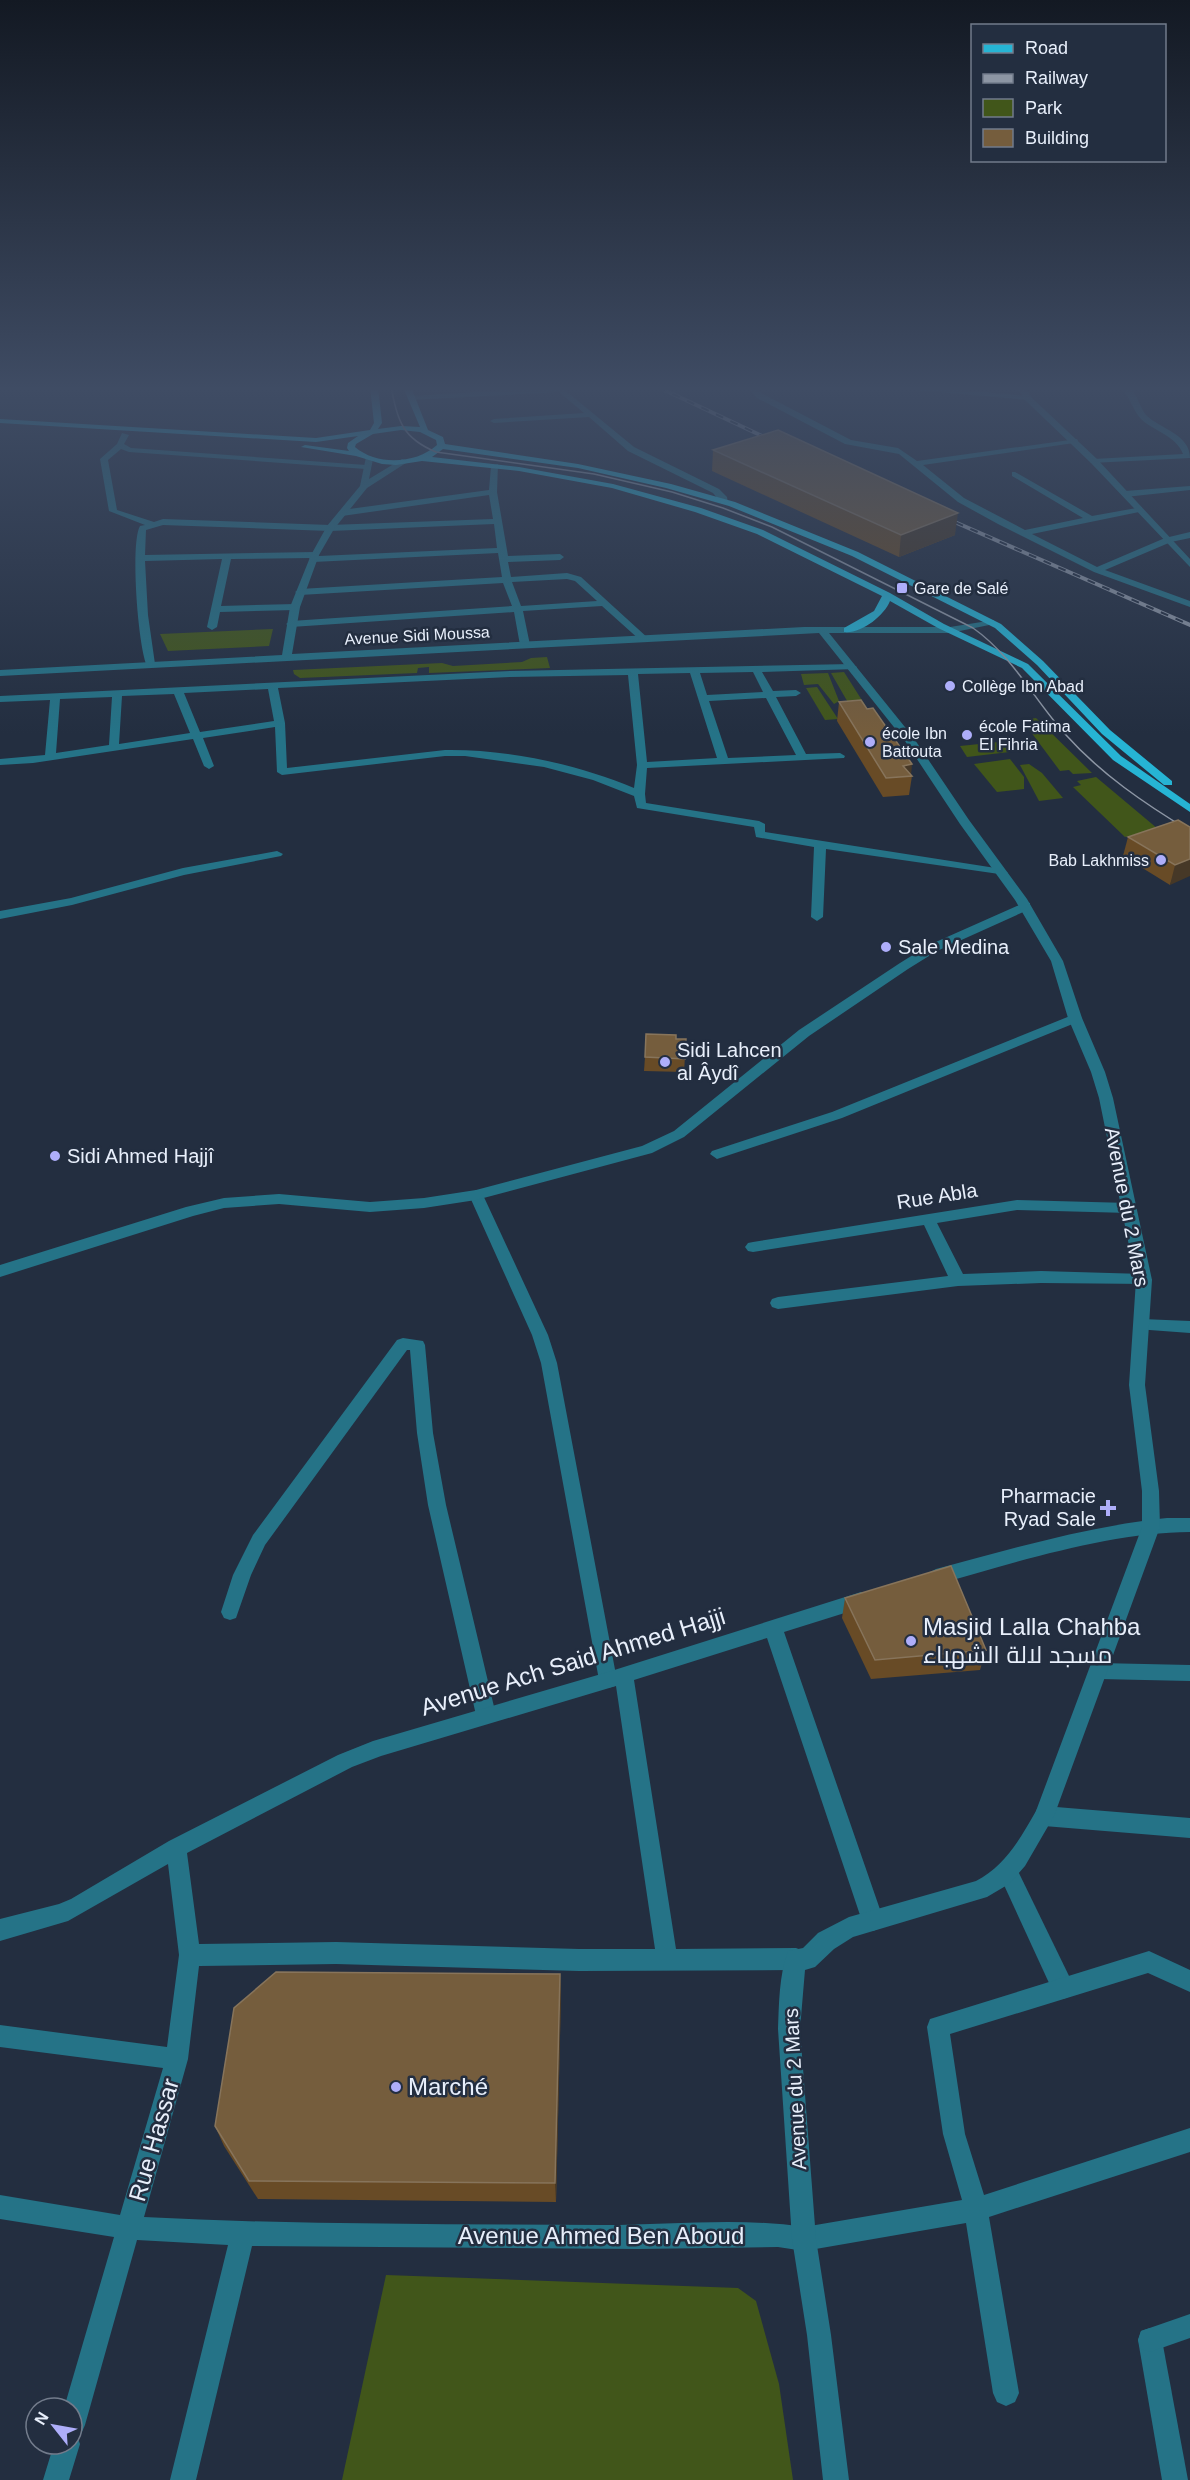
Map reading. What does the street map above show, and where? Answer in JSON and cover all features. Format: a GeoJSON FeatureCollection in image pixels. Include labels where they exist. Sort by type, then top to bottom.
{"type":"FeatureCollection","features":[{"type":"Feature","properties":{"kind":"main road"},"geometry":{"type":"LineString","coordinates":[[671,503],[724,518],[792,547],[887,595],[949,635],[982,646]]}},
{"type":"Feature","properties":{"kind":"main road"},"geometry":{"type":"LineString","coordinates":[[726,503],[855,554],[995,624],[1040,663],[1106,732],[1158,776],[1190,798]]}},
{"type":"Feature","properties":{"kind":"main road"},"geometry":{"type":"LineString","coordinates":[[835,630],[878,615],[885,606],[887,595]]}},
{"type":"Feature","properties":{"kind":"main road"},"geometry":{"type":"LineString","coordinates":[[949,635],[963,637],[1024,666],[1117,758],[1190,809]]}},
{"type":"Feature","properties":{"kind":"street"},"geometry":{"type":"LineString","coordinates":[[112,503],[113,511],[151,524]]}},
{"type":"Feature","properties":{"kind":"street"},"geometry":{"type":"LineString","coordinates":[[287,656],[295,607],[314,557],[330,528],[350,503]]}},
{"type":"Feature","properties":{"kind":"street"},"geometry":{"type":"LineString","coordinates":[[342,513],[416,503]]}},
{"type":"Feature","properties":{"kind":"street"},"geometry":{"type":"LineString","coordinates":[[494,503],[507,581],[518,609],[525,645]]}},
{"type":"Feature","properties":{"kind":"street"},"geometry":{"type":"LineString","coordinates":[[966,503],[1097,570],[1190,604]]}},
{"type":"Feature","properties":{"kind":"street"},"geometry":{"type":"LineString","coordinates":[[1063,503],[1092,520]]}},
{"type":"Feature","properties":{"kind":"street"},"geometry":{"type":"LineString","coordinates":[[1133,503],[1190,564]]}},
{"type":"Feature","properties":{"kind":"street"},"geometry":{"type":"LineString","coordinates":[[1025,533],[1139,509]]}},
{"type":"Feature","properties":{"kind":"street"},"geometry":{"type":"LineString","coordinates":[[150,664],[144,637],[141,532],[143,528],[151,524],[163,522],[330,528],[496,521]]}},
{"type":"Feature","properties":{"kind":"street"},"geometry":{"type":"LineString","coordinates":[[1097,570],[1167,540],[1190,536]]}},
{"type":"Feature","properties":{"kind":"street"},"geometry":{"type":"LineString","coordinates":[[141,558],[504,555],[560,557]]}},
{"type":"Feature","properties":{"kind":"street"},"geometry":{"type":"LineString","coordinates":[[212,627],[227,556]]}},
{"type":"Feature","properties":{"kind":"street"},"geometry":{"type":"LineString","coordinates":[[300,592],[574,578],[606,603],[644,639]]}},
{"type":"Feature","properties":{"kind":"street"},"geometry":{"type":"LineString","coordinates":[[291,624],[606,603]]}},
{"type":"Feature","properties":{"kind":"street"},"geometry":{"type":"LineString","coordinates":[[216,609],[295,607]]}},
{"type":"Feature","properties":{"kind":"street"},"geometry":{"type":"LineString","coordinates":[[963,637],[995,624]]}},
{"type":"Feature","properties":{"kind":"street","name":"Avenue Sidi Moussa"},"geometry":{"type":"LineString","coordinates":[[0,674],[287,656],[835,630],[862,637],[949,635],[995,624]]}},
{"type":"Feature","properties":{"kind":"street","name":"Avenue du 2 Mars"},"geometry":{"type":"LineString","coordinates":[[835,630],[852,667],[909,740],[1026,906],[1057,961],[1075,1018],[1098,1072],[1106,1098],[1144,1280],[1145,1303],[1137,1383],[1138,1410],[1153,1505],[1151,1527],[1044,1816],[1022,1854],[1008,1872],[994,1884],[980,1890],[849,1928],[826,1941],[807,1959],[796,1959],[790,1999],[789,2029],[804,2239],[819,2335],[836,2480]]}},
{"type":"Feature","properties":{"kind":"street"},"geometry":{"type":"LineString","coordinates":[[0,699],[177,689],[633,671],[852,667]]}},
{"type":"Feature","properties":{"kind":"street"},"geometry":{"type":"LineString","coordinates":[[756,669],[803,758]]}},
{"type":"Feature","properties":{"kind":"street"},"geometry":{"type":"LineString","coordinates":[[694,670],[724,762]]}},
{"type":"Feature","properties":{"kind":"street"},"geometry":{"type":"LineString","coordinates":[[633,671],[642,765],[640,806],[759,824],[760,835],[1002,873]]}},
{"type":"Feature","properties":{"kind":"street"},"geometry":{"type":"LineString","coordinates":[[272,685],[280,723],[282,772],[460,752],[556,768],[609,782],[639,794]]}},
{"type":"Feature","properties":{"kind":"street"},"geometry":{"type":"LineString","coordinates":[[177,689],[209,766]]}},
{"type":"Feature","properties":{"kind":"street"},"geometry":{"type":"LineString","coordinates":[[114,747],[117,693]]}},
{"type":"Feature","properties":{"kind":"street"},"geometry":{"type":"LineString","coordinates":[[704,698],[796,693]]}},
{"type":"Feature","properties":{"kind":"street"},"geometry":{"type":"LineString","coordinates":[[50,757],[55,696]]}},
{"type":"Feature","properties":{"kind":"street"},"geometry":{"type":"LineString","coordinates":[[0,762],[50,757],[280,723]]}},
{"type":"Feature","properties":{"kind":"street"},"geometry":{"type":"LineString","coordinates":[[642,765],[840,756]]}},
{"type":"Feature","properties":{"kind":"street"},"geometry":{"type":"LineString","coordinates":[[817,917],[820,843]]}},
{"type":"Feature","properties":{"kind":"street"},"geometry":{"type":"LineString","coordinates":[[0,915],[72,901],[183,872],[277,855]]}},
{"type":"Feature","properties":{"kind":"street"},"geometry":{"type":"LineString","coordinates":[[0,1271],[191,1211],[224,1203],[279,1199],[339,1205],[381,1206],[476,1195],[647,1150],[679,1134],[804,1033],[904,966],[933,948],[1026,906]]}},
{"type":"Feature","properties":{"kind":"street"},"geometry":{"type":"LineString","coordinates":[[717,1154],[837,1115],[1075,1018]]}},
{"type":"Feature","properties":{"kind":"street"},"geometry":{"type":"LineString","coordinates":[[476,1195],[540,1335],[549,1363],[616,1678],[667,1959]]}},
{"type":"Feature","properties":{"kind":"street","name":"Rue Abla"},"geometry":{"type":"LineString","coordinates":[[753,1247],[1017,1204],[1129,1208]]}},
{"type":"Feature","properties":{"kind":"street"},"geometry":{"type":"LineString","coordinates":[[928,1219],[958,1280]]}},
{"type":"Feature","properties":{"kind":"street"},"geometry":{"type":"LineString","coordinates":[[778,1303],[958,1280],[1041,1277],[1144,1280]]}},
{"type":"Feature","properties":{"kind":"street"},"geometry":{"type":"LineString","coordinates":[[1142,1325],[1190,1327]]}},
{"type":"Feature","properties":{"kind":"street"},"geometry":{"type":"LineString","coordinates":[[230,1612],[242,1575],[259,1540],[403,1344],[417,1345],[425,1433],[437,1505],[486,1715]]}},
{"type":"Feature","properties":{"kind":"street"},"geometry":{"type":"LineString","coordinates":[[922,1581],[995,1560],[1151,1527],[1190,1525]]}},
{"type":"Feature","properties":{"kind":"street","name":"Avenue Ach Said Ahmed Hajji"},"geometry":{"type":"LineString","coordinates":[[0,1930],[61,1914],[78,1906],[176,1848],[380,1747],[616,1678],[880,1594]]}},
{"type":"Feature","properties":{"kind":"street"},"geometry":{"type":"LineString","coordinates":[[773,1628],[873,1921]]}},
{"type":"Feature","properties":{"kind":"street"},"geometry":{"type":"LineString","coordinates":[[1099,1671],[1190,1673]]}},
{"type":"Feature","properties":{"kind":"street"},"geometry":{"type":"LineString","coordinates":[[1044,1816],[1190,1828]]}},
{"type":"Feature","properties":{"kind":"street","name":"Rue Hassar"},"geometry":{"type":"LineString","coordinates":[[81,2396],[177,2059],[190,1955],[176,1848]]}},
{"type":"Feature","properties":{"kind":"street"},"geometry":{"type":"LineString","coordinates":[[1008,1872],[1063,1988]]}},
{"type":"Feature","properties":{"kind":"street"},"geometry":{"type":"LineString","coordinates":[[190,1955],[336,1953],[579,1960],[796,1959]]}},
{"type":"Feature","properties":{"kind":"street"},"geometry":{"type":"LineString","coordinates":[[1006,2393],[976,2209],[954,2134],[938,2027],[1149,1962],[1190,1981]]}},
{"type":"Feature","properties":{"kind":"street"},"geometry":{"type":"LineString","coordinates":[[0,2036],[177,2059]]}},
{"type":"Feature","properties":{"kind":"street","name":"Avenue Ahmed Ben Aboud"},"geometry":{"type":"LineString","coordinates":[[0,2207],[129,2228],[243,2234],[638,2237],[778,2235],[804,2239],[976,2209],[1190,2140]]}},
{"type":"Feature","properties":{"kind":"street"},"geometry":{"type":"LineString","coordinates":[[183,2480],[243,2234]]}},
{"type":"Feature","properties":{"kind":"street"},"geometry":{"type":"LineString","coordinates":[[1175,2480],[1150,2340],[1190,2326]]}},
{"type":"Feature","properties":{"kind":"street"},"geometry":{"type":"LineString","coordinates":[[56,2480],[63,2456]]}},
{"type":"Feature","properties":{"kind":"green space"},"geometry":{"type":"Polygon","coordinates":[[[273,629],[269,646],[168,651],[160,634],[273,629]]]}},
{"type":"Feature","properties":{"kind":"green space"},"geometry":{"type":"Polygon","coordinates":[[[547,657],[550,668],[429,673],[429,667],[418,668],[417,673],[300,678],[294,674],[293,670],[442,663],[453,666],[522,662],[531,658],[547,657]]]}},
{"type":"Feature","properties":{"kind":"green space"},"geometry":{"type":"Polygon","coordinates":[[[844,672],[865,705],[850,706],[831,673],[844,672]]]}},
{"type":"Feature","properties":{"kind":"green space"},"geometry":{"type":"Polygon","coordinates":[[[828,673],[839,701],[834,704],[818,684],[804,685],[801,674],[828,673]]]}},
{"type":"Feature","properties":{"kind":"green space"},"geometry":{"type":"Polygon","coordinates":[[[817,687],[838,719],[825,720],[806,688],[817,687]]]}},
{"type":"Feature","properties":{"kind":"green space"},"geometry":{"type":"Polygon","coordinates":[[[1036,718],[1092,773],[1073,774],[1069,770],[1060,771],[1022,720],[1036,718]]]}},
{"type":"Feature","properties":{"kind":"green space"},"geometry":{"type":"Polygon","coordinates":[[[1018,740],[1026,750],[967,757],[960,746],[1018,740]]]}},
{"type":"Feature","properties":{"kind":"green space"},"geometry":{"type":"Polygon","coordinates":[[[1010,759],[1024,777],[1024,789],[997,792],[974,764],[1010,759]]]}},
{"type":"Feature","properties":{"kind":"green space"},"geometry":{"type":"Polygon","coordinates":[[[1029,764],[1042,773],[1063,798],[1039,801],[1020,765],[1029,764]]]}},
{"type":"Feature","properties":{"kind":"green space"},"geometry":{"type":"Polygon","coordinates":[[[1096,777],[1158,829],[1125,837],[1073,787],[1081,785],[1077,781],[1096,777]]]}},
{"type":"Feature","properties":{"kind":"green space"},"geometry":{"type":"Polygon","coordinates":[[[386,2275],[738,2288],[756,2301],[779,2384],[793,2480],[342,2480],[386,2275]]]}},
{"type":"Feature","properties":{"kind":"building"},"geometry":{"type":"Polygon","coordinates":[[[830,503],[936,503],[958,513],[901,535],[830,503]]]}},
{"type":"Feature","properties":{"kind":"building"},"geometry":{"type":"Polygon","coordinates":[[[861,700],[867,709],[873,708],[912,764],[903,766],[912,776],[886,778],[839,702],[861,700]]]}},
{"type":"Feature","properties":{"kind":"building"},"geometry":{"type":"Polygon","coordinates":[[[1178,820],[1190,827],[1190,859],[1175,865],[1128,837],[1178,820]]]}},
{"type":"Feature","properties":{"kind":"building"},"geometry":{"type":"Polygon","coordinates":[[[646,1034],[676,1035],[676,1039],[686,1039],[685,1059],[645,1057],[646,1034]]]}},
{"type":"Feature","properties":{"kind":"building","name":"Masjid Lalla Chahba مسجد لالة الشهباء"},"geometry":{"type":"Polygon","coordinates":[[[951,1566],[986,1650],[875,1660],[845,1598],[951,1566]]]}},
{"type":"Feature","properties":{"kind":"building","name":"Marché"},"geometry":{"type":"Polygon","coordinates":[[[276,1972],[560,1974],[555,2183],[249,2181],[215,2126],[234,2008],[276,1972]]]}},
{"type":"Feature","properties":{"kind":"tram line"},"geometry":{"type":"LineString","coordinates":[[706,503],[772,527],[973,628],[1012,665],[1054,722],[1094,763],[1140,799],[1190,831]]}},
{"type":"Feature","properties":{"kind":"railway"},"geometry":{"type":"LineString","coordinates":[[941,516],[1190,625]]}},
{"type":"Feature","properties":{"kind":"place","name":"Gare de Salé"},"geometry":{"type":"Point","coordinates":[902,588]}},
{"type":"Feature","properties":{"kind":"place","name":"Collège Ibn Abad"},"geometry":{"type":"Point","coordinates":[950,686]}},
{"type":"Feature","properties":{"kind":"place","name":"école Fatima El Fihria"},"geometry":{"type":"Point","coordinates":[967,735]}},
{"type":"Feature","properties":{"kind":"place","name":"école Ibn Battouta"},"geometry":{"type":"Point","coordinates":[870,742]}},
{"type":"Feature","properties":{"kind":"place","name":"Bab Lakhmiss"},"geometry":{"type":"Point","coordinates":[1161,860]}},
{"type":"Feature","properties":{"kind":"place","name":"Sale Medina"},"geometry":{"type":"Point","coordinates":[886,947]}},
{"type":"Feature","properties":{"kind":"place","name":"Sidi Lahcen al Âydî"},"geometry":{"type":"Point","coordinates":[665,1062]}},
{"type":"Feature","properties":{"kind":"place","name":"Sidi Ahmed Hajjî"},"geometry":{"type":"Point","coordinates":[55,1156]}},
{"type":"Feature","properties":{"kind":"place","name":"Pharmacie Ryad Sale"},"geometry":{"type":"Point","coordinates":[1108,1508]}},
{"type":"Feature","properties":{"kind":"place","name":"Masjid Lalla Chahba مسجد لالة الشهباء"},"geometry":{"type":"Point","coordinates":[911,1641]}},
{"type":"Feature","properties":{"kind":"place","name":"Marché"},"geometry":{"type":"Point","coordinates":[396,2087]}}]}
